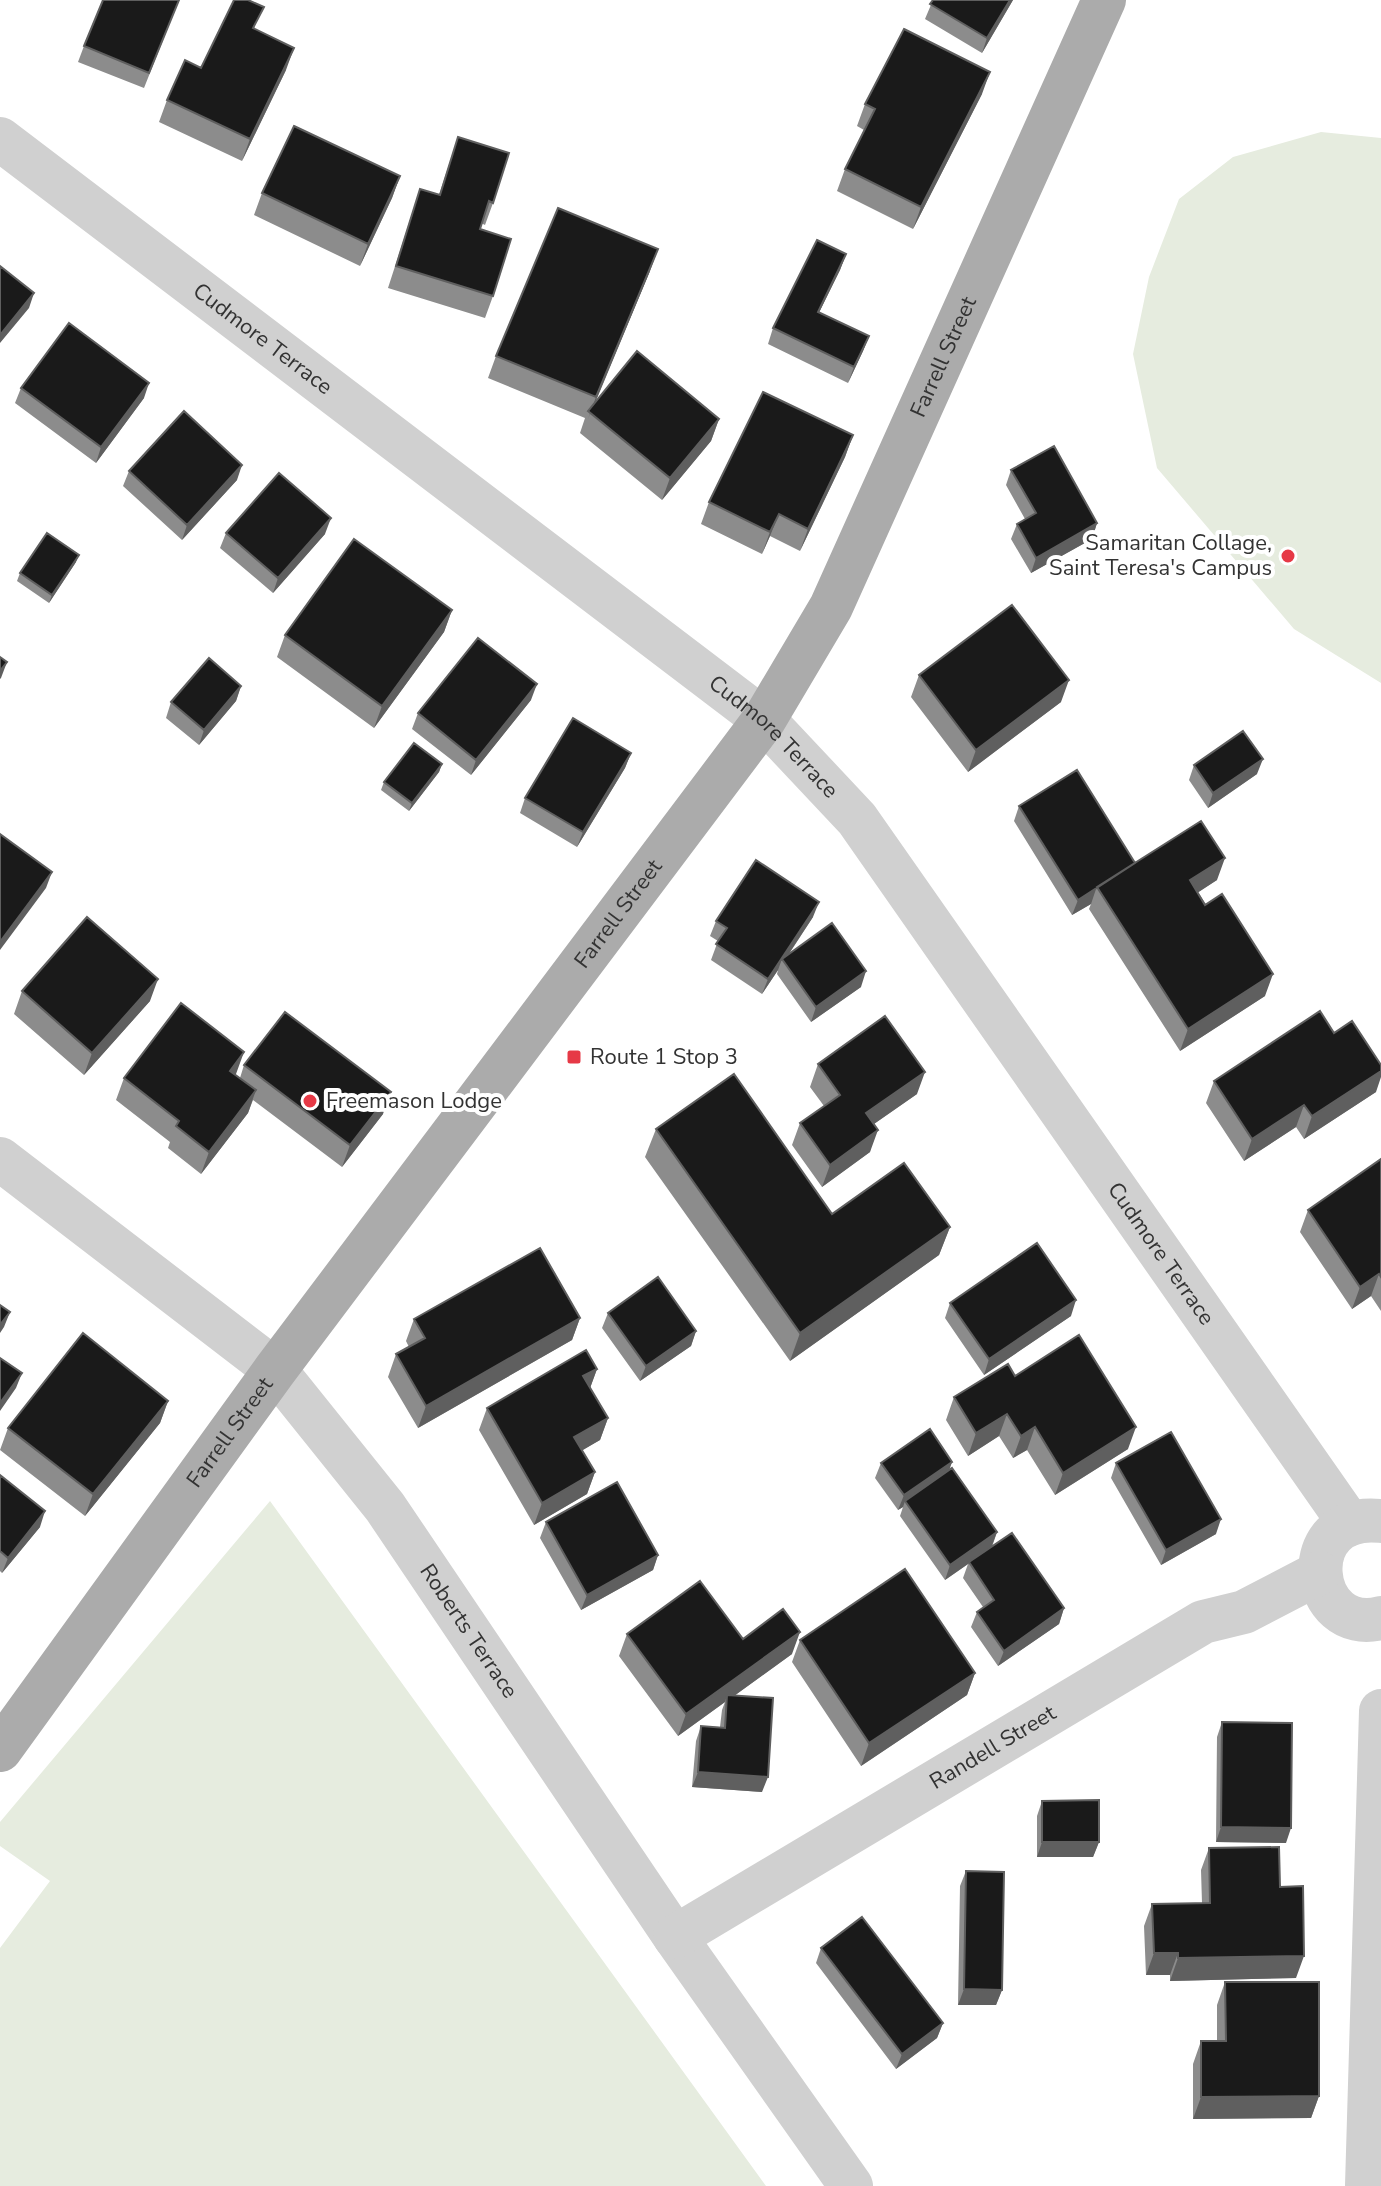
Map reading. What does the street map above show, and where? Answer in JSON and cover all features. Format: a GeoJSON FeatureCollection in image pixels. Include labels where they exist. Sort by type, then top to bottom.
{"type":"FeatureCollection","features":[{"type":"Feature","properties":{"kind":"main road","name":"Farrell Street"},"geometry":{"type":"LineString","coordinates":[[0,1750],[275,1370],[764,720],[831,607],[1104,0]]}},
{"type":"Feature","properties":{"kind":"street","name":"Cudmore Terrace"},"geometry":{"type":"LineString","coordinates":[[0,139],[764,720],[857,819],[1365,1522]]}},
{"type":"Feature","properties":{"kind":"street","name":"Roberts Terrace"},"geometry":{"type":"LineString","coordinates":[[0,1159],[275,1370],[385,1507],[675,1937],[851,2186]]}},
{"type":"Feature","properties":{"kind":"street"},"geometry":{"type":"LineString","coordinates":[[1365,1522],[1326,1543],[1319,1573],[1323,1589],[1343,1613],[1358,1619],[1381,1618]]}},
{"type":"Feature","properties":{"kind":"street","name":"Randell Street"},"geometry":{"type":"LineString","coordinates":[[675,1937],[1203,1622],[1244,1612],[1319,1573]]}},
{"type":"Feature","properties":{"kind":"street"},"geometry":{"type":"LineString","coordinates":[[1367,2186],[1381,1711]]}},
{"type":"Feature","properties":{"kind":"shaded area"},"geometry":{"type":"Polygon","coordinates":[[[1321,132],[1381,138],[1381,683],[1294,629],[1157,468],[1133,354],[1149,277],[1179,199],[1233,157],[1321,132]]]}},
{"type":"Feature","properties":{"kind":"shaded area"},"geometry":{"type":"Polygon","coordinates":[[[270,1501],[766,2186],[0,2186],[0,1948],[50,1881],[0,1846],[0,1822],[270,1501]]]}},
{"type":"Feature","properties":{"kind":"building"},"geometry":{"type":"Polygon","coordinates":[[[103,0],[179,0],[149,73],[84,46],[103,0]]]}},
{"type":"Feature","properties":{"kind":"building"},"geometry":{"type":"Polygon","coordinates":[[[234,0],[248,0],[264,7],[253,28],[294,48],[250,139],[167,100],[185,60],[201,68],[234,0]]]}},
{"type":"Feature","properties":{"kind":"building"},"geometry":{"type":"Polygon","coordinates":[[[933,0],[1010,0],[987,38],[930,4],[933,0]]]}},
{"type":"Feature","properties":{"kind":"building"},"geometry":{"type":"Polygon","coordinates":[[[904,29],[990,72],[921,207],[845,169],[875,109],[865,104],[904,29]]]}},
{"type":"Feature","properties":{"kind":"building"},"geometry":{"type":"Polygon","coordinates":[[[294,126],[400,176],[368,244],[262,193],[294,126]]]}},
{"type":"Feature","properties":{"kind":"building"},"geometry":{"type":"Polygon","coordinates":[[[458,137],[509,153],[493,203],[489,201],[480,229],[511,239],[493,296],[396,266],[420,189],[440,195],[458,137]]]}},
{"type":"Feature","properties":{"kind":"building"},"geometry":{"type":"Polygon","coordinates":[[[558,208],[658,249],[596,397],[496,356],[558,208]]]}},
{"type":"Feature","properties":{"kind":"building"},"geometry":{"type":"Polygon","coordinates":[[[817,240],[846,254],[818,312],[869,336],[854,367],[773,328],[817,240]]]}},
{"type":"Feature","properties":{"kind":"building"},"geometry":{"type":"Polygon","coordinates":[[[0,266],[34,293],[0,335],[0,266]]]}},
{"type":"Feature","properties":{"kind":"building"},"geometry":{"type":"Polygon","coordinates":[[[69,323],[149,383],[101,447],[21,388],[69,323]]]}},
{"type":"Feature","properties":{"kind":"building"},"geometry":{"type":"Polygon","coordinates":[[[637,351],[719,419],[670,478],[588,411],[637,351]]]}},
{"type":"Feature","properties":{"kind":"building"},"geometry":{"type":"Polygon","coordinates":[[[763,392],[853,435],[808,529],[779,514],[770,532],[709,502],[763,392]]]}},
{"type":"Feature","properties":{"kind":"building"},"geometry":{"type":"Polygon","coordinates":[[[184,411],[242,465],[187,525],[129,471],[184,411]]]}},
{"type":"Feature","properties":{"kind":"building"},"geometry":{"type":"Polygon","coordinates":[[[1054,446],[1097,523],[1036,558],[1017,524],[1036,513],[1011,470],[1054,446]]]}},
{"type":"Feature","properties":{"kind":"building"},"geometry":{"type":"Polygon","coordinates":[[[279,473],[331,518],[278,578],[226,533],[279,473]]]}},
{"type":"Feature","properties":{"kind":"building"},"geometry":{"type":"Polygon","coordinates":[[[47,533],[79,555],[52,595],[20,573],[47,533]]]}},
{"type":"Feature","properties":{"kind":"building"},"geometry":{"type":"Polygon","coordinates":[[[354,539],[452,610],[382,706],[285,635],[354,539]]]}},
{"type":"Feature","properties":{"kind":"building"},"geometry":{"type":"Polygon","coordinates":[[[1012,605],[1069,680],[976,750],[919,675],[1012,605]]]}},
{"type":"Feature","properties":{"kind":"building"},"geometry":{"type":"Polygon","coordinates":[[[478,638],[537,684],[476,760],[418,713],[478,638]]]}},
{"type":"Feature","properties":{"kind":"building"},"geometry":{"type":"Polygon","coordinates":[[[0,657],[7,662],[0,671],[0,657]]]}},
{"type":"Feature","properties":{"kind":"building"},"geometry":{"type":"Polygon","coordinates":[[[209,658],[241,686],[204,730],[171,702],[209,658]]]}},
{"type":"Feature","properties":{"kind":"building"},"geometry":{"type":"Polygon","coordinates":[[[573,718],[631,753],[583,832],[525,798],[573,718]]]}},
{"type":"Feature","properties":{"kind":"building"},"geometry":{"type":"Polygon","coordinates":[[[1243,731],[1263,759],[1213,793],[1194,765],[1243,731]]]}},
{"type":"Feature","properties":{"kind":"building"},"geometry":{"type":"Polygon","coordinates":[[[414,743],[442,764],[412,803],[384,782],[414,743]]]}},
{"type":"Feature","properties":{"kind":"building"},"geometry":{"type":"Polygon","coordinates":[[[1077,770],[1135,863],[1078,900],[1019,806],[1077,770]]]}},
{"type":"Feature","properties":{"kind":"building"},"geometry":{"type":"Polygon","coordinates":[[[1201,821],[1225,858],[1190,880],[1205,905],[1222,894],[1273,974],[1188,1029],[1097,887],[1201,821]]]}},
{"type":"Feature","properties":{"kind":"building"},"geometry":{"type":"Polygon","coordinates":[[[0,834],[52,872],[0,942],[0,834]]]}},
{"type":"Feature","properties":{"kind":"building"},"geometry":{"type":"Polygon","coordinates":[[[756,860],[819,902],[768,979],[716,944],[727,928],[716,921],[756,860]]]}},
{"type":"Feature","properties":{"kind":"building"},"geometry":{"type":"Polygon","coordinates":[[[87,917],[158,979],[92,1053],[22,991],[87,917]]]}},
{"type":"Feature","properties":{"kind":"building"},"geometry":{"type":"Polygon","coordinates":[[[832,923],[866,971],[816,1007],[782,959],[832,923]]]}},
{"type":"Feature","properties":{"kind":"building"},"geometry":{"type":"Polygon","coordinates":[[[181,1003],[244,1052],[230,1071],[256,1090],[209,1152],[176,1126],[179,1121],[124,1078],[181,1003]]]}},
{"type":"Feature","properties":{"kind":"building"},"geometry":{"type":"Polygon","coordinates":[[[1320,1011],[1334,1033],[1352,1021],[1381,1065],[1381,1071],[1312,1116],[1304,1105],[1252,1139],[1214,1081],[1320,1011]]]}},
{"type":"Feature","properties":{"kind":"building","name":"Freemason Lodge"},"geometry":{"type":"Polygon","coordinates":[[[285,1012],[391,1092],[350,1145],[244,1065],[285,1012]]]}},
{"type":"Feature","properties":{"kind":"building"},"geometry":{"type":"Polygon","coordinates":[[[885,1016],[925,1072],[866,1113],[878,1130],[830,1165],[800,1123],[840,1095],[818,1064],[885,1016]]]}},
{"type":"Feature","properties":{"kind":"building"},"geometry":{"type":"Polygon","coordinates":[[[734,1074],[832,1214],[904,1163],[950,1227],[800,1333],[656,1129],[734,1074]]]}},
{"type":"Feature","properties":{"kind":"building"},"geometry":{"type":"Polygon","coordinates":[[[1381,1159],[1381,1277],[1379,1274],[1360,1287],[1308,1210],[1381,1159]]]}},
{"type":"Feature","properties":{"kind":"building"},"geometry":{"type":"Polygon","coordinates":[[[1037,1243],[1076,1300],[989,1359],[950,1303],[1037,1243]]]}},
{"type":"Feature","properties":{"kind":"building"},"geometry":{"type":"Polygon","coordinates":[[[540,1248],[580,1318],[426,1406],[396,1354],[425,1338],[414,1319],[540,1248]]]}},
{"type":"Feature","properties":{"kind":"building"},"geometry":{"type":"Polygon","coordinates":[[[658,1277],[696,1331],[646,1366],[608,1313],[658,1277]]]}},
{"type":"Feature","properties":{"kind":"building"},"geometry":{"type":"Polygon","coordinates":[[[0,1305],[10,1312],[0,1325],[0,1305]]]}},
{"type":"Feature","properties":{"kind":"building"},"geometry":{"type":"Polygon","coordinates":[[[83,1333],[168,1401],[93,1494],[8,1428],[83,1333]]]}},
{"type":"Feature","properties":{"kind":"building"},"geometry":{"type":"Polygon","coordinates":[[[1079,1335],[1136,1427],[1063,1473],[1035,1427],[1021,1436],[1007,1414],[976,1433],[954,1397],[1008,1364],[1015,1376],[1079,1335]]]}},
{"type":"Feature","properties":{"kind":"building"},"geometry":{"type":"Polygon","coordinates":[[[586,1350],[597,1369],[583,1376],[608,1418],[574,1437],[595,1472],[542,1503],[487,1408],[586,1350]]]}},
{"type":"Feature","properties":{"kind":"building"},"geometry":{"type":"Polygon","coordinates":[[[0,1358],[22,1373],[0,1403],[0,1358]]]}},
{"type":"Feature","properties":{"kind":"building"},"geometry":{"type":"Polygon","coordinates":[[[930,1429],[952,1462],[904,1495],[881,1463],[930,1429]]]}},
{"type":"Feature","properties":{"kind":"building"},"geometry":{"type":"Polygon","coordinates":[[[1171,1432],[1221,1519],[1166,1550],[1116,1463],[1171,1432]]]}},
{"type":"Feature","properties":{"kind":"building"},"geometry":{"type":"Polygon","coordinates":[[[952,1468],[997,1532],[950,1565],[905,1501],[952,1468]]]}},
{"type":"Feature","properties":{"kind":"building"},"geometry":{"type":"Polygon","coordinates":[[[0,1475],[45,1511],[8,1558],[0,1551],[0,1475]]]}},
{"type":"Feature","properties":{"kind":"building"},"geometry":{"type":"Polygon","coordinates":[[[617,1482],[658,1555],[587,1595],[546,1522],[617,1482]]]}},
{"type":"Feature","properties":{"kind":"building"},"geometry":{"type":"Polygon","coordinates":[[[1012,1533],[1064,1608],[1004,1651],[977,1612],[994,1600],[969,1562],[1012,1533]]]}},
{"type":"Feature","properties":{"kind":"building"},"geometry":{"type":"Polygon","coordinates":[[[905,1569],[975,1673],[869,1743],[800,1640],[905,1569]]]}},
{"type":"Feature","properties":{"kind":"building"},"geometry":{"type":"Polygon","coordinates":[[[700,1581],[743,1639],[783,1609],[800,1632],[686,1714],[627,1634],[700,1581]]]}},
{"type":"Feature","properties":{"kind":"building"},"geometry":{"type":"Polygon","coordinates":[[[727,1695],[773,1698],[768,1777],[698,1772],[701,1726],[725,1728],[727,1695]]]}},
{"type":"Feature","properties":{"kind":"building"},"geometry":{"type":"Polygon","coordinates":[[[1222,1722],[1292,1723],[1291,1828],[1221,1827],[1222,1722]]]}},
{"type":"Feature","properties":{"kind":"building"},"geometry":{"type":"Polygon","coordinates":[[[1099,1800],[1099,1842],[1042,1842],[1042,1801],[1099,1800]]]}},
{"type":"Feature","properties":{"kind":"building"},"geometry":{"type":"Polygon","coordinates":[[[1279,1847],[1280,1887],[1303,1886],[1304,1956],[1178,1958],[1178,1953],[1154,1953],[1152,1904],[1210,1903],[1209,1848],[1279,1847]]]}},
{"type":"Feature","properties":{"kind":"building"},"geometry":{"type":"Polygon","coordinates":[[[966,1871],[1004,1872],[1002,1990],[964,1989],[966,1871]]]}},
{"type":"Feature","properties":{"kind":"building"},"geometry":{"type":"Polygon","coordinates":[[[862,1917],[943,2023],[902,2054],[821,1948],[862,1917]]]}},
{"type":"Feature","properties":{"kind":"building"},"geometry":{"type":"Polygon","coordinates":[[[1225,1982],[1319,1982],[1319,2096],[1201,2097],[1201,2041],[1226,2041],[1225,1982]]]}},
{"type":"Feature","properties":{"kind":"place","name":"Samaritan Collage, Saint Teresa's Campus"},"geometry":{"type":"Point","coordinates":[1288,556]}},
{"type":"Feature","properties":{"kind":"place","name":"Route 1 Stop 3"},"geometry":{"type":"Point","coordinates":[574,1057]}},
{"type":"Feature","properties":{"kind":"place","name":"Freemason Lodge"},"geometry":{"type":"Point","coordinates":[310,1101]}}]}
